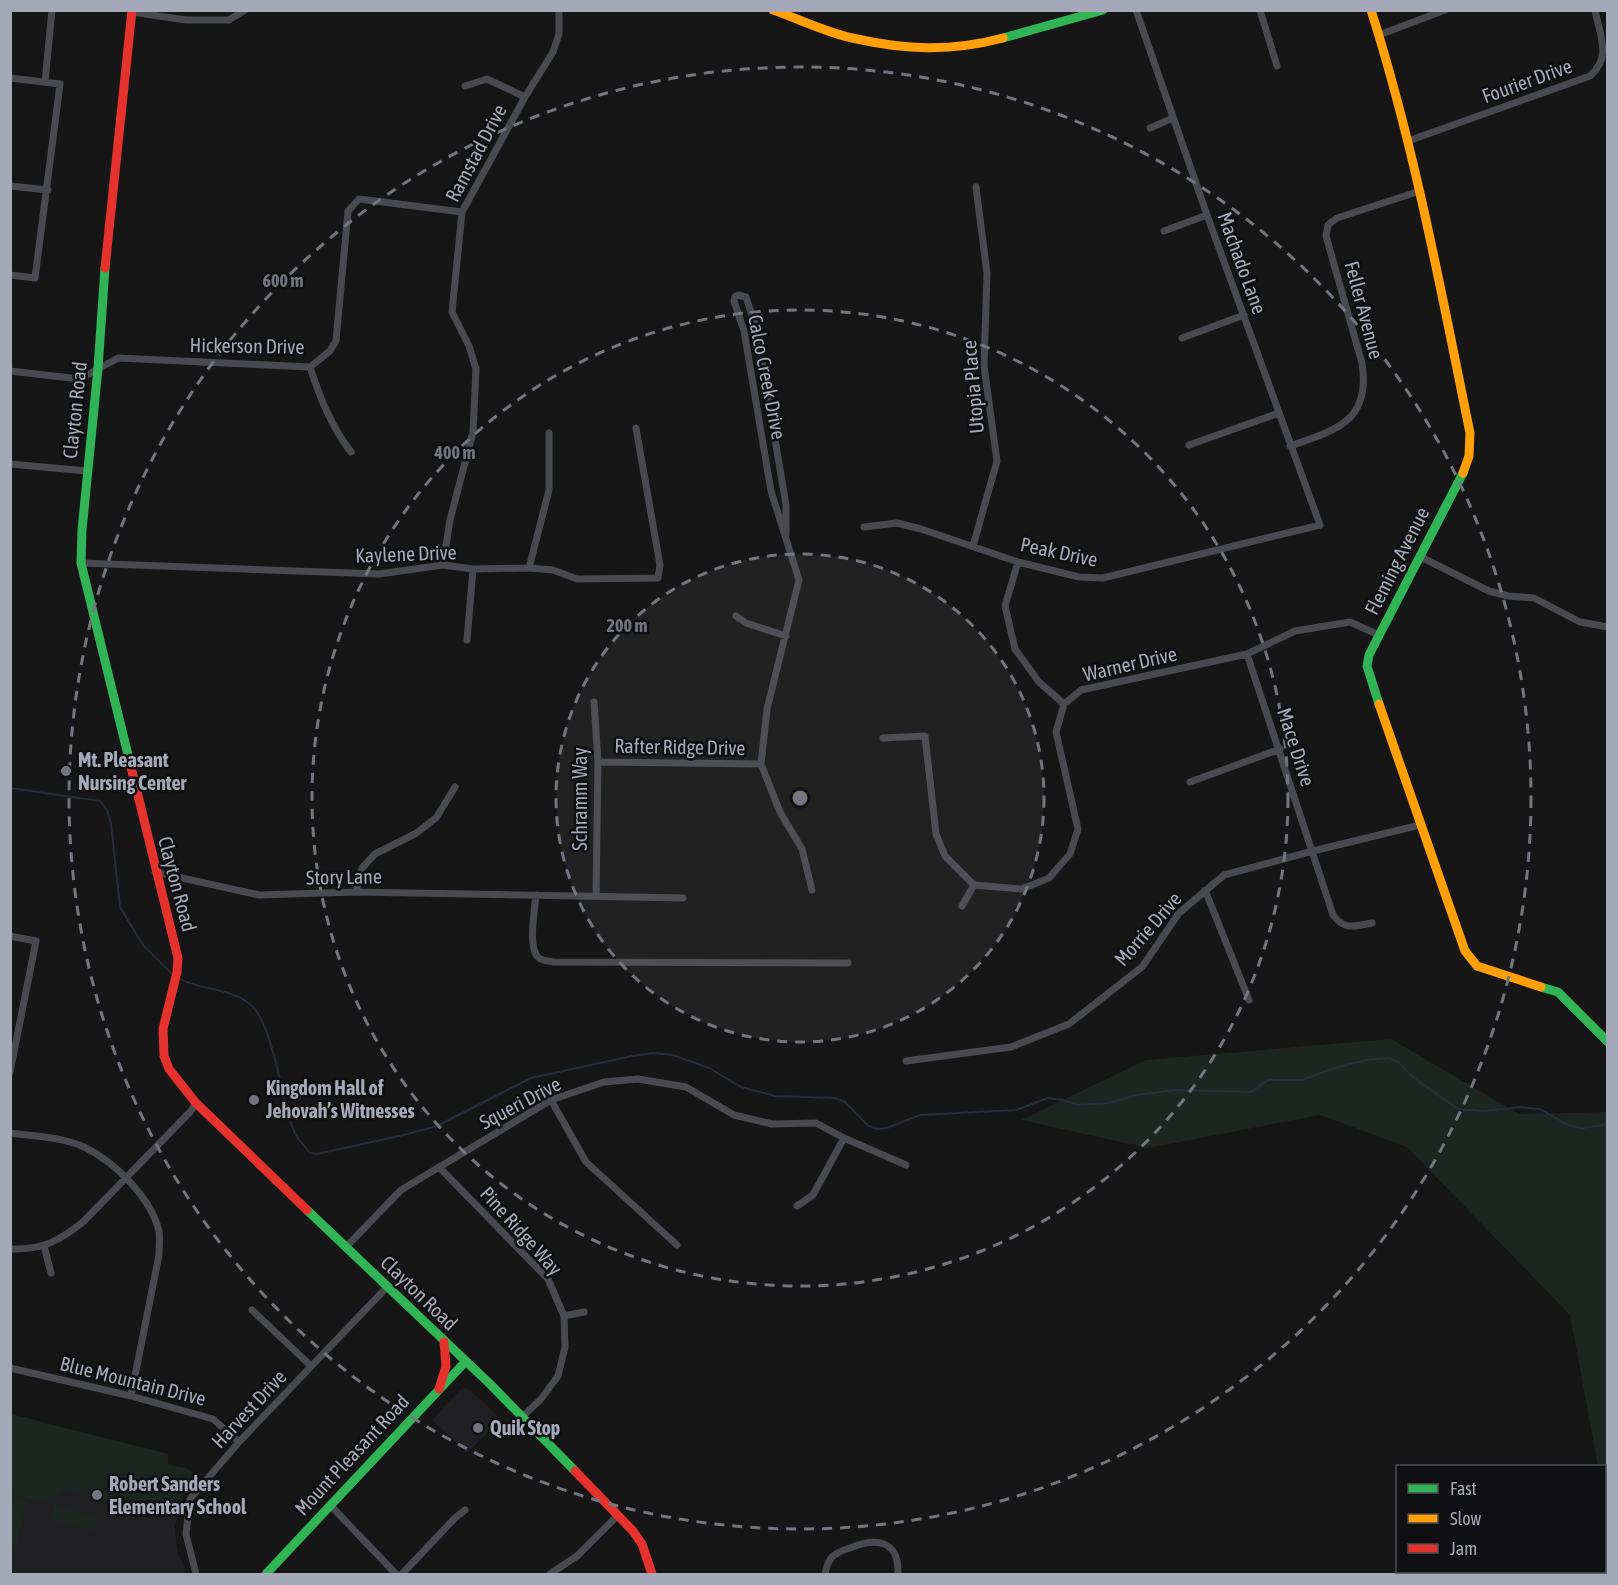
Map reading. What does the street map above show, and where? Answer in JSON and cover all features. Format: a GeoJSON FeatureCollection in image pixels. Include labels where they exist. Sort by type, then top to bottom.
{"type":"FeatureCollection","features":[{"type":"Feature","properties":{"kind":"street"},"geometry":{"type":"LineString","coordinates":[[45,82],[52,10]]}},
{"type":"Feature","properties":{"kind":"street"},"geometry":{"type":"LineString","coordinates":[[132,11],[186,20],[230,20],[245,10]]}},
{"type":"Feature","properties":{"kind":"street","name":"Ramstad Drive"},"geometry":{"type":"LineString","coordinates":[[443,565],[450,520],[474,422],[476,369],[469,346],[452,312],[462,212],[525,97],[553,52],[559,34],[559,10]]}},
{"type":"Feature","properties":{"kind":"street"},"geometry":{"type":"LineString","coordinates":[[773,10],[850,38],[908,47],[945,49],[976,45],[1103,10]]}},
{"type":"Feature","properties":{"kind":"street","name":"Machado Lane"},"geometry":{"type":"LineString","coordinates":[[1136,10],[1207,215],[1320,525]]}},
{"type":"Feature","properties":{"kind":"street"},"geometry":{"type":"LineString","coordinates":[[1260,10],[1277,66]]}},
{"type":"Feature","properties":{"kind":"street","name":"Fleming Avenue"},"geometry":{"type":"LineString","coordinates":[[1371,10],[1420,191],[1470,433],[1469,456],[1463,472],[1379,635],[1367,666],[1465,951],[1477,966],[1558,992],[1608,1042]]}},
{"type":"Feature","properties":{"kind":"street"},"geometry":{"type":"LineString","coordinates":[[1379,34],[1445,10]]}},
{"type":"Feature","properties":{"kind":"street","name":"Fourier Drive"},"geometry":{"type":"LineString","coordinates":[[1408,141],[1590,76],[1598,69],[1604,56],[1595,10]]}},
{"type":"Feature","properties":{"kind":"street","name":"Clayton Road"},"geometry":{"type":"LineString","coordinates":[[132,11],[106,255],[81,563],[173,939],[178,969],[164,1029],[163,1053],[169,1070],[196,1103],[466,1361],[633,1531],[642,1544],[652,1575]]}},
{"type":"Feature","properties":{"kind":"street"},"geometry":{"type":"LineString","coordinates":[[10,78],[60,84],[35,278],[10,275]]}},
{"type":"Feature","properties":{"kind":"street"},"geometry":{"type":"LineString","coordinates":[[465,86],[487,78],[525,97]]}},
{"type":"Feature","properties":{"kind":"street"},"geometry":{"type":"LineString","coordinates":[[1150,128],[1173,118]]}},
{"type":"Feature","properties":{"kind":"street"},"geometry":{"type":"LineString","coordinates":[[10,186],[48,190]]}},
{"type":"Feature","properties":{"kind":"street","name":"Utopia Place"},"geometry":{"type":"LineString","coordinates":[[972,546],[997,461],[984,366],[987,273],[975,187]]}},
{"type":"Feature","properties":{"kind":"street","name":"Feller Avenue"},"geometry":{"type":"LineString","coordinates":[[1290,446],[1340,427],[1352,416],[1361,400],[1365,382],[1362,363],[1326,236],[1328,225],[1337,218],[1420,191]]}},
{"type":"Feature","properties":{"kind":"street","name":"Hickerson Drive"},"geometry":{"type":"LineString","coordinates":[[10,370],[80,379],[118,358],[310,367],[330,351],[336,341],[348,211],[359,199],[462,212]]}},
{"type":"Feature","properties":{"kind":"street"},"geometry":{"type":"LineString","coordinates":[[1164,231],[1207,215]]}},
{"type":"Feature","properties":{"kind":"street","name":"Calco Creek Drive"},"geometry":{"type":"LineString","coordinates":[[786,534],[786,505],[757,332],[746,297],[738,295],[734,301],[744,331],[771,491],[799,579],[767,709],[761,764],[780,812],[802,849],[812,890]]}},
{"type":"Feature","properties":{"kind":"street"},"geometry":{"type":"LineString","coordinates":[[1182,338],[1244,315]]}},
{"type":"Feature","properties":{"kind":"street"},"geometry":{"type":"LineString","coordinates":[[310,367],[326,412],[337,434],[351,452]]}},
{"type":"Feature","properties":{"kind":"street"},"geometry":{"type":"LineString","coordinates":[[1189,445],[1279,413]]}},
{"type":"Feature","properties":{"kind":"street","name":"Kaylene Drive"},"geometry":{"type":"LineString","coordinates":[[81,563],[379,574],[443,565],[473,569],[553,570],[577,579],[658,578],[660,565],[636,428]]}},
{"type":"Feature","properties":{"kind":"street"},"geometry":{"type":"LineString","coordinates":[[530,568],[549,490],[549,433]]}},
{"type":"Feature","properties":{"kind":"street"},"geometry":{"type":"LineString","coordinates":[[10,464],[87,471]]}},
{"type":"Feature","properties":{"kind":"street","name":"Peak Drive"},"geometry":{"type":"LineString","coordinates":[[864,527],[897,523],[1018,562],[1079,577],[1103,579],[1320,525]]}},
{"type":"Feature","properties":{"kind":"street"},"geometry":{"type":"LineString","coordinates":[[1419,556],[1489,591],[1508,596],[1534,598],[1580,621],[1608,627]]}},
{"type":"Feature","properties":{"kind":"street"},"geometry":{"type":"LineString","coordinates":[[1018,562],[1005,606],[1015,649],[1039,682],[1064,704]]}},
{"type":"Feature","properties":{"kind":"street"},"geometry":{"type":"LineString","coordinates":[[467,640],[473,569]]}},
{"type":"Feature","properties":{"kind":"street"},"geometry":{"type":"LineString","coordinates":[[736,616],[746,623],[786,636]]}},
{"type":"Feature","properties":{"kind":"street","name":"Warner Drive"},"geometry":{"type":"LineString","coordinates":[[974,885],[1022,890],[1049,878],[1070,854],[1078,829],[1056,732],[1064,704],[1081,690],[1247,654],[1295,631],[1350,622],[1379,635]]}},
{"type":"Feature","properties":{"kind":"street","name":"Mace Drive"},"geometry":{"type":"LineString","coordinates":[[1247,654],[1333,915],[1340,924],[1352,927],[1372,923]]}},
{"type":"Feature","properties":{"kind":"street","name":"Schramm Way"},"geometry":{"type":"LineString","coordinates":[[594,702],[598,762],[596,897]]}},
{"type":"Feature","properties":{"kind":"street"},"geometry":{"type":"LineString","coordinates":[[884,738],[925,736],[936,834],[945,856],[974,885],[962,906]]}},
{"type":"Feature","properties":{"kind":"street"},"geometry":{"type":"LineString","coordinates":[[1190,782],[1280,749]]}},
{"type":"Feature","properties":{"kind":"street","name":"Rafter Ridge Drive"},"geometry":{"type":"LineString","coordinates":[[598,762],[761,764]]}},
{"type":"Feature","properties":{"kind":"street"},"geometry":{"type":"LineString","coordinates":[[356,892],[362,867],[375,854],[416,834],[436,818],[455,787]]}},
{"type":"Feature","properties":{"kind":"street","name":"Morrie Drive"},"geometry":{"type":"LineString","coordinates":[[906,1061],[1011,1047],[1068,1024],[1142,967],[1179,913],[1224,875],[1313,850],[1420,825]]}},
{"type":"Feature","properties":{"kind":"street","name":"Story Lane"},"geometry":{"type":"LineString","coordinates":[[155,872],[259,895],[356,892],[683,898]]}},
{"type":"Feature","properties":{"kind":"street"},"geometry":{"type":"LineString","coordinates":[[1205,890],[1249,1000]]}},
{"type":"Feature","properties":{"kind":"street"},"geometry":{"type":"LineString","coordinates":[[536,896],[532,943],[535,953],[544,960],[553,962],[848,963]]}},
{"type":"Feature","properties":{"kind":"street"},"geometry":{"type":"LineString","coordinates":[[10,936],[36,941],[14,1035],[10,1072]]}},
{"type":"Feature","properties":{"kind":"street","name":"Squeri Drive"},"geometry":{"type":"LineString","coordinates":[[346,1247],[401,1190],[551,1100],[604,1082],[638,1079],[686,1087],[734,1115],[772,1124],[816,1123],[906,1166]]}},
{"type":"Feature","properties":{"kind":"street"},"geometry":{"type":"LineString","coordinates":[[551,1100],[586,1162],[676,1245]]}},
{"type":"Feature","properties":{"kind":"street"},"geometry":{"type":"LineString","coordinates":[[10,1249],[28,1250],[44,1246],[60,1239],[84,1221],[196,1103]]}},
{"type":"Feature","properties":{"kind":"street"},"geometry":{"type":"LineString","coordinates":[[10,1133],[60,1140],[82,1146],[102,1157],[147,1202],[155,1218],[159,1234],[159,1255],[131,1396]]}},
{"type":"Feature","properties":{"kind":"street"},"geometry":{"type":"LineString","coordinates":[[797,1206],[813,1195],[844,1138]]}},
{"type":"Feature","properties":{"kind":"street","name":"Pine Ridge Way"},"geometry":{"type":"LineString","coordinates":[[440,1167],[548,1279],[564,1316],[565,1347],[558,1376],[541,1399],[521,1418]]}},
{"type":"Feature","properties":{"kind":"street"},"geometry":{"type":"LineString","coordinates":[[44,1246],[51,1273]]}},
{"type":"Feature","properties":{"kind":"street","name":"Harvest Drive"},"geometry":{"type":"LineString","coordinates":[[196,1575],[186,1534],[190,1500],[239,1442],[387,1287]]}},
{"type":"Feature","properties":{"kind":"street"},"geometry":{"type":"LineString","coordinates":[[252,1310],[311,1366]]}},
{"type":"Feature","properties":{"kind":"street"},"geometry":{"type":"LineString","coordinates":[[564,1316],[584,1312]]}},
{"type":"Feature","properties":{"kind":"street"},"geometry":{"type":"LineString","coordinates":[[439,1390],[446,1366],[444,1342]]}},
{"type":"Feature","properties":{"kind":"street","name":"Mount Pleasant Road"},"geometry":{"type":"LineString","coordinates":[[266,1575],[466,1361]]}},
{"type":"Feature","properties":{"kind":"street","name":"Blue Mountain Drive"},"geometry":{"type":"LineString","coordinates":[[10,1368],[131,1396],[213,1419],[239,1442]]}},
{"type":"Feature","properties":{"kind":"street"},"geometry":{"type":"LineString","coordinates":[[330,1504],[396,1575]]}},
{"type":"Feature","properties":{"kind":"street"},"geometry":{"type":"LineString","coordinates":[[402,1575],[465,1510]]}},
{"type":"Feature","properties":{"kind":"street"},"geometry":{"type":"LineString","coordinates":[[550,1575],[578,1556],[618,1515]]}},
{"type":"Feature","properties":{"kind":"street"},"geometry":{"type":"LineString","coordinates":[[825,1575],[827,1565],[839,1552],[862,1543],[878,1541],[892,1549],[898,1562],[898,1575]]}},
{"type":"Feature","properties":{"kind":"shaded area"},"geometry":{"type":"Polygon","coordinates":[[[1391,1039],[1519,1114],[1607,1112],[1607,1516],[1606,1465],[1598,1465],[1570,1315],[1407,1147],[1320,1115],[1148,1148],[1021,1120],[1146,1060],[1391,1039]]]}},
{"type":"Feature","properties":{"kind":"shaded area"},"geometry":{"type":"Polygon","coordinates":[[[464,1388],[470,1390],[501,1419],[467,1453],[432,1420],[464,1388]]]}},
{"type":"Feature","properties":{"kind":"shaded area","name":"Robert Sanders Elementary School"},"geometry":{"type":"Polygon","coordinates":[[[10,1414],[168,1454],[168,1465],[186,1468],[196,1475],[181,1500],[175,1527],[177,1550],[187,1574],[11,1574],[10,1414]]]}},
{"type":"Feature","properties":{"kind":"shaded area"},"geometry":{"type":"Polygon","coordinates":[[[11,1414],[168,1454],[168,1465],[186,1468],[196,1475],[186,1489],[178,1511],[166,1504],[145,1499],[142,1509],[63,1489],[46,1503],[12,1494],[11,1496],[11,1414]]]}},
{"type":"Feature","properties":{"kind":"shaded area"},"geometry":{"type":"Polygon","coordinates":[[[13,1497],[27,1501],[16,1547],[11,1546],[13,1497]]]}},
{"type":"Feature","properties":{"kind":"shaded area"},"geometry":{"type":"Polygon","coordinates":[[[54,1505],[98,1517],[94,1531],[50,1520],[54,1505]]]}},
{"type":"Feature","properties":{"kind":"waterway"},"geometry":{"type":"LineString","coordinates":[[10,788],[100,801],[107,810],[111,823],[120,907],[143,945],[173,975]]}},
{"type":"Feature","properties":{"kind":"waterway"},"geometry":{"type":"LineString","coordinates":[[178,978],[243,999],[259,1015],[271,1046],[294,1131],[310,1153],[317,1154],[437,1126],[531,1078],[653,1053],[673,1055],[709,1068],[741,1087],[775,1096],[834,1098],[845,1102],[868,1126],[878,1129],[887,1128],[920,1115],[1016,1110],[1048,1098],[1078,1105],[1109,1103],[1137,1095],[1175,1090],[1251,1092],[1268,1080],[1302,1080],[1331,1069],[1366,1060],[1389,1058],[1399,1063],[1414,1078],[1458,1109],[1484,1111],[1520,1107],[1540,1109],[1568,1125],[1582,1128],[1608,1122]]}},
{"type":"Feature","properties":{"kind":"traffic: fast"},"geometry":{"type":"LineString","coordinates":[[1003,38],[1103,10]]}},
{"type":"Feature","properties":{"kind":"traffic: fast"},"geometry":{"type":"LineString","coordinates":[[105,268],[81,563],[129,759]]}},
{"type":"Feature","properties":{"kind":"traffic: fast"},"geometry":{"type":"LineString","coordinates":[[1379,704],[1367,666],[1369,655],[1463,473]]}},
{"type":"Feature","properties":{"kind":"traffic: fast"},"geometry":{"type":"LineString","coordinates":[[1541,987],[1558,992],[1608,1042]]}},
{"type":"Feature","properties":{"kind":"traffic: fast"},"geometry":{"type":"LineString","coordinates":[[307,1210],[490,1384],[575,1471]]}},
{"type":"Feature","properties":{"kind":"traffic: fast"},"geometry":{"type":"LineString","coordinates":[[266,1574],[466,1361]]}},
{"type":"Feature","properties":{"kind":"traffic: slow"},"geometry":{"type":"LineString","coordinates":[[773,10],[842,35],[891,45],[928,48],[965,46],[1003,38]]}},
{"type":"Feature","properties":{"kind":"traffic: slow"},"geometry":{"type":"LineString","coordinates":[[1371,10],[1414,167],[1470,433],[1469,456],[1463,473]]}},
{"type":"Feature","properties":{"kind":"traffic: slow"},"geometry":{"type":"LineString","coordinates":[[1379,704],[1465,951],[1477,966],[1541,987]]}},
{"type":"Feature","properties":{"kind":"traffic: jam"},"geometry":{"type":"LineString","coordinates":[[105,268],[132,10]]}},
{"type":"Feature","properties":{"kind":"traffic: jam"},"geometry":{"type":"LineString","coordinates":[[129,759],[178,958],[177,972],[163,1029],[164,1056],[169,1069],[196,1103],[307,1210]]}},
{"type":"Feature","properties":{"kind":"traffic: jam"},"geometry":{"type":"LineString","coordinates":[[439,1389],[446,1366],[444,1342]]}},
{"type":"Feature","properties":{"kind":"traffic: jam"},"geometry":{"type":"LineString","coordinates":[[575,1471],[633,1531],[642,1544],[652,1574]]}},
{"type":"Feature","properties":{"kind":"place","name":"Mt. Pleasant Nursing Center"},"geometry":{"type":"Point","coordinates":[66,771]}},
{"type":"Feature","properties":{"kind":"place","name":"Kingdom Hall of Jehovah’s Witnesses"},"geometry":{"type":"Point","coordinates":[254,1100]}},
{"type":"Feature","properties":{"kind":"place","name":"Quik Stop"},"geometry":{"type":"Point","coordinates":[478,1428]}},
{"type":"Feature","properties":{"kind":"place","name":"Robert Sanders Elementary School"},"geometry":{"type":"Point","coordinates":[97,1495]}}]}
